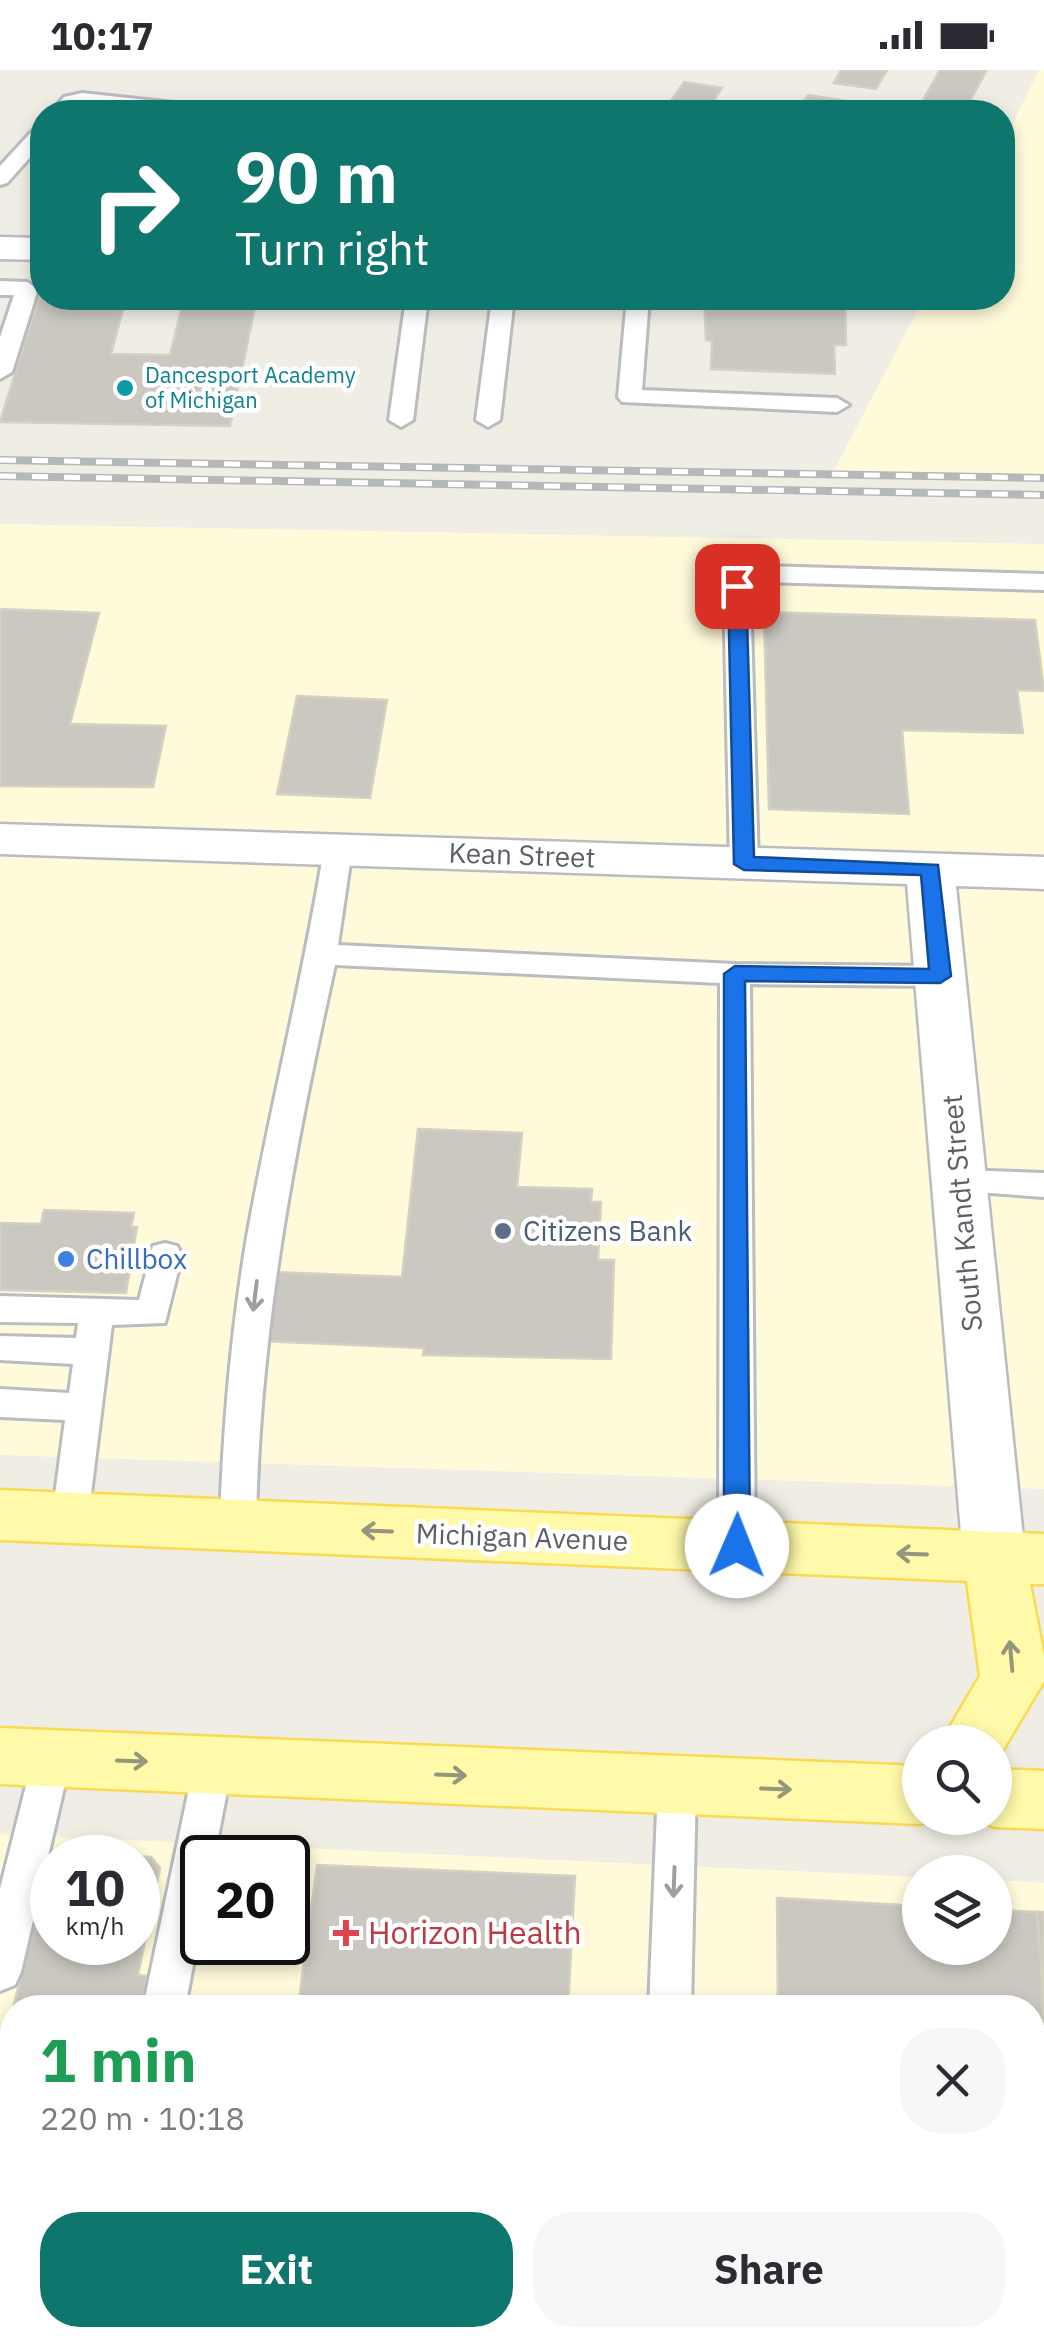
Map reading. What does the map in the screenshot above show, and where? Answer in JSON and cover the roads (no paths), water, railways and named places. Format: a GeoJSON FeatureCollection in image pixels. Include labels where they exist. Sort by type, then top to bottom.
{"type":"FeatureCollection","features":[{"type":"Feature","properties":{"kind":"main road","name":"Michigan Avenue"},"geometry":{"type":"LineString","coordinates":[[0,1515],[1019,1558]]}},
{"type":"Feature","properties":{"kind":"main road"},"geometry":{"type":"LineString","coordinates":[[985,1725],[1012,1681],[1019,1558]]}},
{"type":"Feature","properties":{"kind":"main road"},"geometry":{"type":"LineString","coordinates":[[26,1757],[902,1794]]}},
{"type":"Feature","properties":{"kind":"main road"},"geometry":{"type":"LineString","coordinates":[[1012,1799],[1044,1800]]}},
{"type":"Feature","properties":{"kind":"street"},"geometry":{"type":"LineString","coordinates":[[0,248],[30,249]]}},
{"type":"Feature","properties":{"kind":"street","name":"Kean Street"},"geometry":{"type":"LineString","coordinates":[[0,839],[1044,872]]}},
{"type":"Feature","properties":{"kind":"street","name":"South Kandt Street"},"geometry":{"type":"LineString","coordinates":[[930,869],[960,1182],[1019,1558]]}},
{"type":"Feature","properties":{"kind":"lane"},"geometry":{"type":"LineString","coordinates":[[0,179],[30,145]]}},
{"type":"Feature","properties":{"kind":"lane"},"geometry":{"type":"LineString","coordinates":[[0,288],[28,288],[4,348],[0,372]]}},
{"type":"Feature","properties":{"kind":"lane"},"geometry":{"type":"LineString","coordinates":[[400,420],[415,310]]}},
{"type":"Feature","properties":{"kind":"lane"},"geometry":{"type":"LineString","coordinates":[[488,420],[502,310]]}},
{"type":"Feature","properties":{"kind":"lane"},"geometry":{"type":"LineString","coordinates":[[637,310],[630,398],[837,405]]}},
{"type":"Feature","properties":{"kind":"lane"},"geometry":{"type":"LineString","coordinates":[[744,864],[737,586],[758,574],[1044,582]]}},
{"type":"Feature","properties":{"kind":"lane"},"geometry":{"type":"LineString","coordinates":[[238,1525],[238,1422],[267,1200],[322,954],[338,849]]}},
{"type":"Feature","properties":{"kind":"lane"},"geometry":{"type":"LineString","coordinates":[[322,954],[735,974],[940,976]]}},
{"type":"Feature","properties":{"kind":"lane"},"geometry":{"type":"LineString","coordinates":[[735,974],[737,1546]]}},
{"type":"Feature","properties":{"kind":"lane"},"geometry":{"type":"LineString","coordinates":[[960,1182],[1044,1185]]}},
{"type":"Feature","properties":{"kind":"lane"},"geometry":{"type":"LineString","coordinates":[[0,1308],[153,1314],[164,1256]]}},
{"type":"Feature","properties":{"kind":"lane"},"geometry":{"type":"LineString","coordinates":[[70,1518],[97,1311]]}},
{"type":"Feature","properties":{"kind":"lane"},"geometry":{"type":"LineString","coordinates":[[3,1348],[90,1352]]}},
{"type":"Feature","properties":{"kind":"lane"},"geometry":{"type":"LineString","coordinates":[[0,1403],[83,1407]]}},
{"type":"Feature","properties":{"kind":"lane"},"geometry":{"type":"LineString","coordinates":[[0,1972],[26,1757]]}},
{"type":"Feature","properties":{"kind":"lane"},"geometry":{"type":"LineString","coordinates":[[167,1995],[212,1765]]}},
{"type":"Feature","properties":{"kind":"lane"},"geometry":{"type":"LineString","coordinates":[[670,1995],[676,1785]]}},
{"type":"Feature","properties":{"kind":"railway"},"geometry":{"type":"LineString","coordinates":[[0,460],[1044,478]]}},
{"type":"Feature","properties":{"kind":"railway"},"geometry":{"type":"LineString","coordinates":[[0,476],[1044,495]]}},
{"type":"Feature","properties":{"kind":"place","name":"Dancesport Academy of Michigan"},"geometry":{"type":"Point","coordinates":[125,388]}},
{"type":"Feature","properties":{"kind":"place","name":"Citizens Bank"},"geometry":{"type":"Point","coordinates":[503,1231]}},
{"type":"Feature","properties":{"kind":"place","name":"Chillbox"},"geometry":{"type":"Point","coordinates":[66,1259]}},
{"type":"Feature","properties":{"kind":"place","name":"Horizon Health"},"geometry":{"type":"Point","coordinates":[346,1933]}}]}
